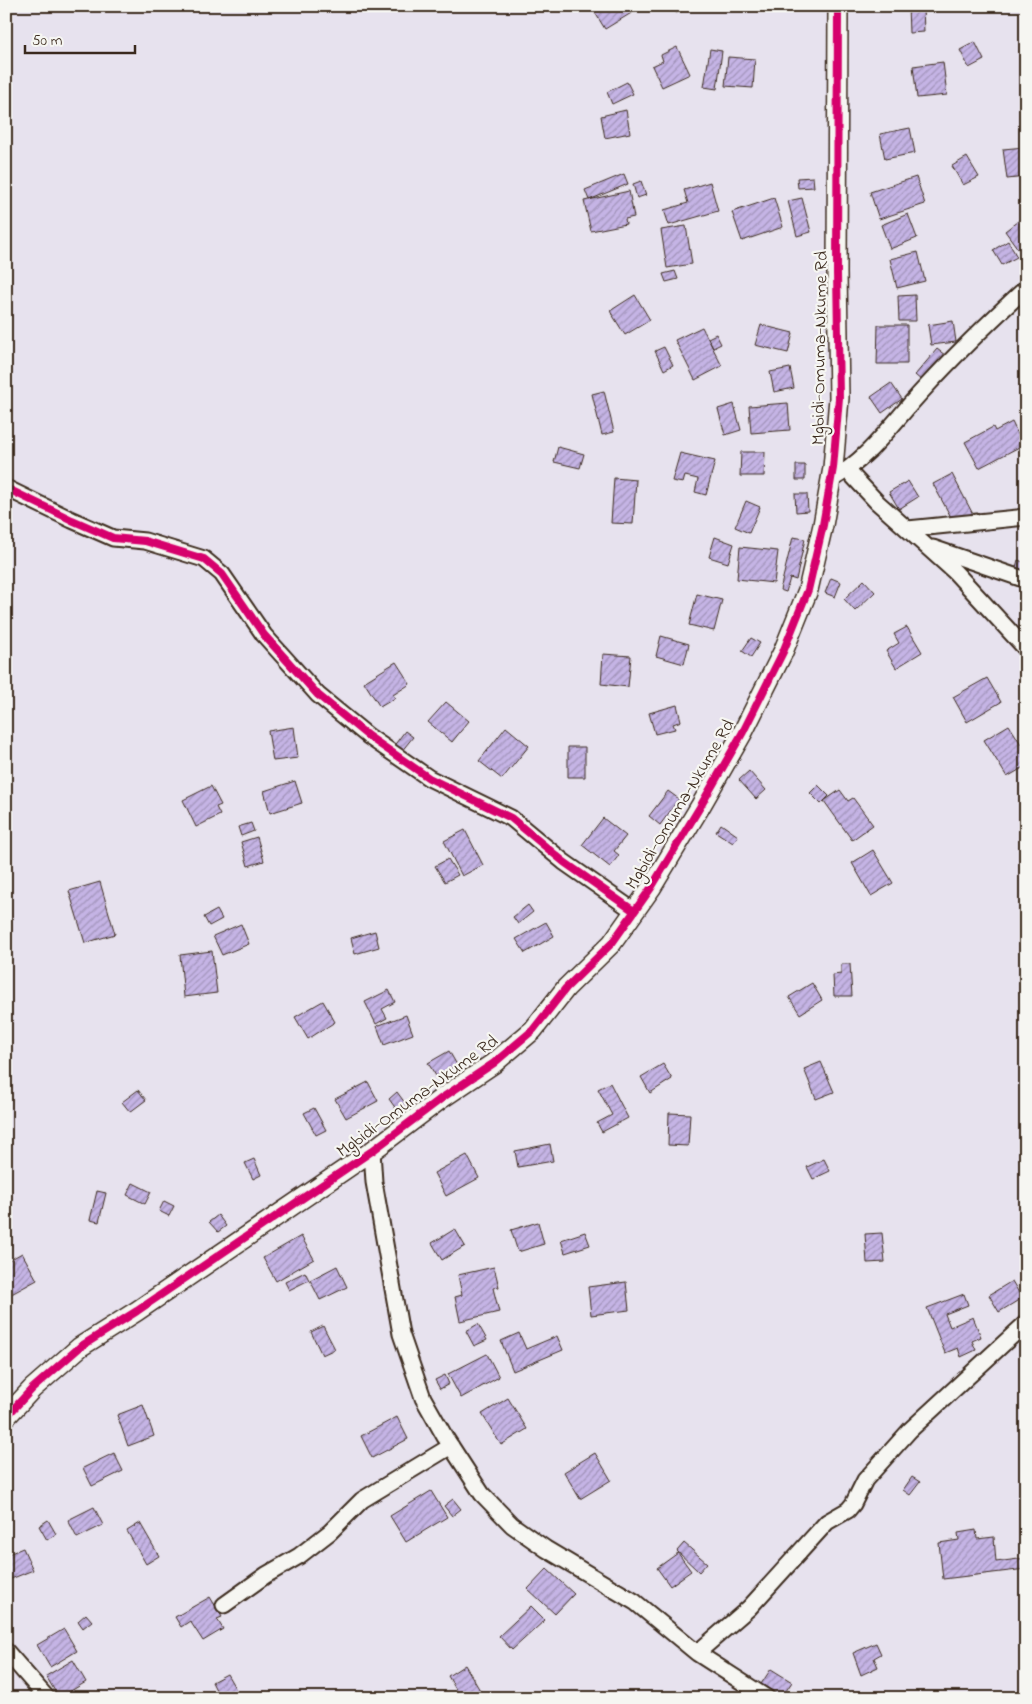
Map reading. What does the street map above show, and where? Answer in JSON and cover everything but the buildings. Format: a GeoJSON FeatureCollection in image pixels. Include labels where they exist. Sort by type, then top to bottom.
{"type":"FeatureCollection","features":[{"type":"Feature","properties":{"kind":"street","name":"Mgbidi-Omuma-Nkume Rd"},"geometry":{"type":"LineString","coordinates":[[6,1417],[32,1389],[80,1347],[137,1311],[372,1151],[442,1098],[494,1063],[533,1030],[566,988],[612,943],[651,888],[710,791],[743,732],[783,652],[808,590],[831,480],[839,398],[837,273],[838,6]]}},
{"type":"Feature","properties":{"kind":"street"},"geometry":{"type":"LineString","coordinates":[[831,480],[848,471],[872,448],[922,391],[976,335],[1026,288]]}},
{"type":"Feature","properties":{"kind":"street"},"geometry":{"type":"LineString","coordinates":[[848,471],[877,502],[955,572],[1026,649]]}},
{"type":"Feature","properties":{"kind":"street"},"geometry":{"type":"LineString","coordinates":[[6,488],[114,538],[145,541],[168,546],[204,559],[222,574],[264,635],[318,695],[368,736],[429,778],[512,818],[564,862],[634,911]]}},
{"type":"Feature","properties":{"kind":"street"},"geometry":{"type":"LineString","coordinates":[[908,529],[1026,517]]}},
{"type":"Feature","properties":{"kind":"street"},"geometry":{"type":"LineString","coordinates":[[926,545],[1026,580]]}},
{"type":"Feature","properties":{"kind":"street"},"geometry":{"type":"LineString","coordinates":[[372,1151],[374,1182],[401,1334],[423,1398],[482,1494],[512,1525],[546,1549],[635,1602],[697,1653],[767,1698]]}},
{"type":"Feature","properties":{"kind":"street"},"geometry":{"type":"LineString","coordinates":[[697,1653],[749,1608],[827,1522],[848,1510],[865,1480],[910,1430],[1026,1323]]}},
{"type":"Feature","properties":{"kind":"street"},"geometry":{"type":"LineString","coordinates":[[224,1605],[266,1575],[299,1556],[330,1532],[362,1500],[451,1446]]}},
{"type":"Feature","properties":{"kind":"street"},"geometry":{"type":"LineString","coordinates":[[6,1651],[48,1698]]}},
{"type":"Feature","properties":{"kind":"cycle path"},"geometry":{"type":"LineString","coordinates":[[6,1417],[32,1389],[80,1347],[137,1311],[372,1151],[442,1098],[494,1063],[533,1030],[566,988],[612,943],[651,888],[700,807],[743,732],[783,652],[808,590],[823,525],[833,468],[839,398],[837,273],[838,6]]}},
{"type":"Feature","properties":{"kind":"cycle path"},"geometry":{"type":"LineString","coordinates":[[6,488],[113,538],[145,541],[204,559],[222,574],[264,635],[318,695],[368,736],[429,778],[511,818],[564,862],[634,911]]}}]}
